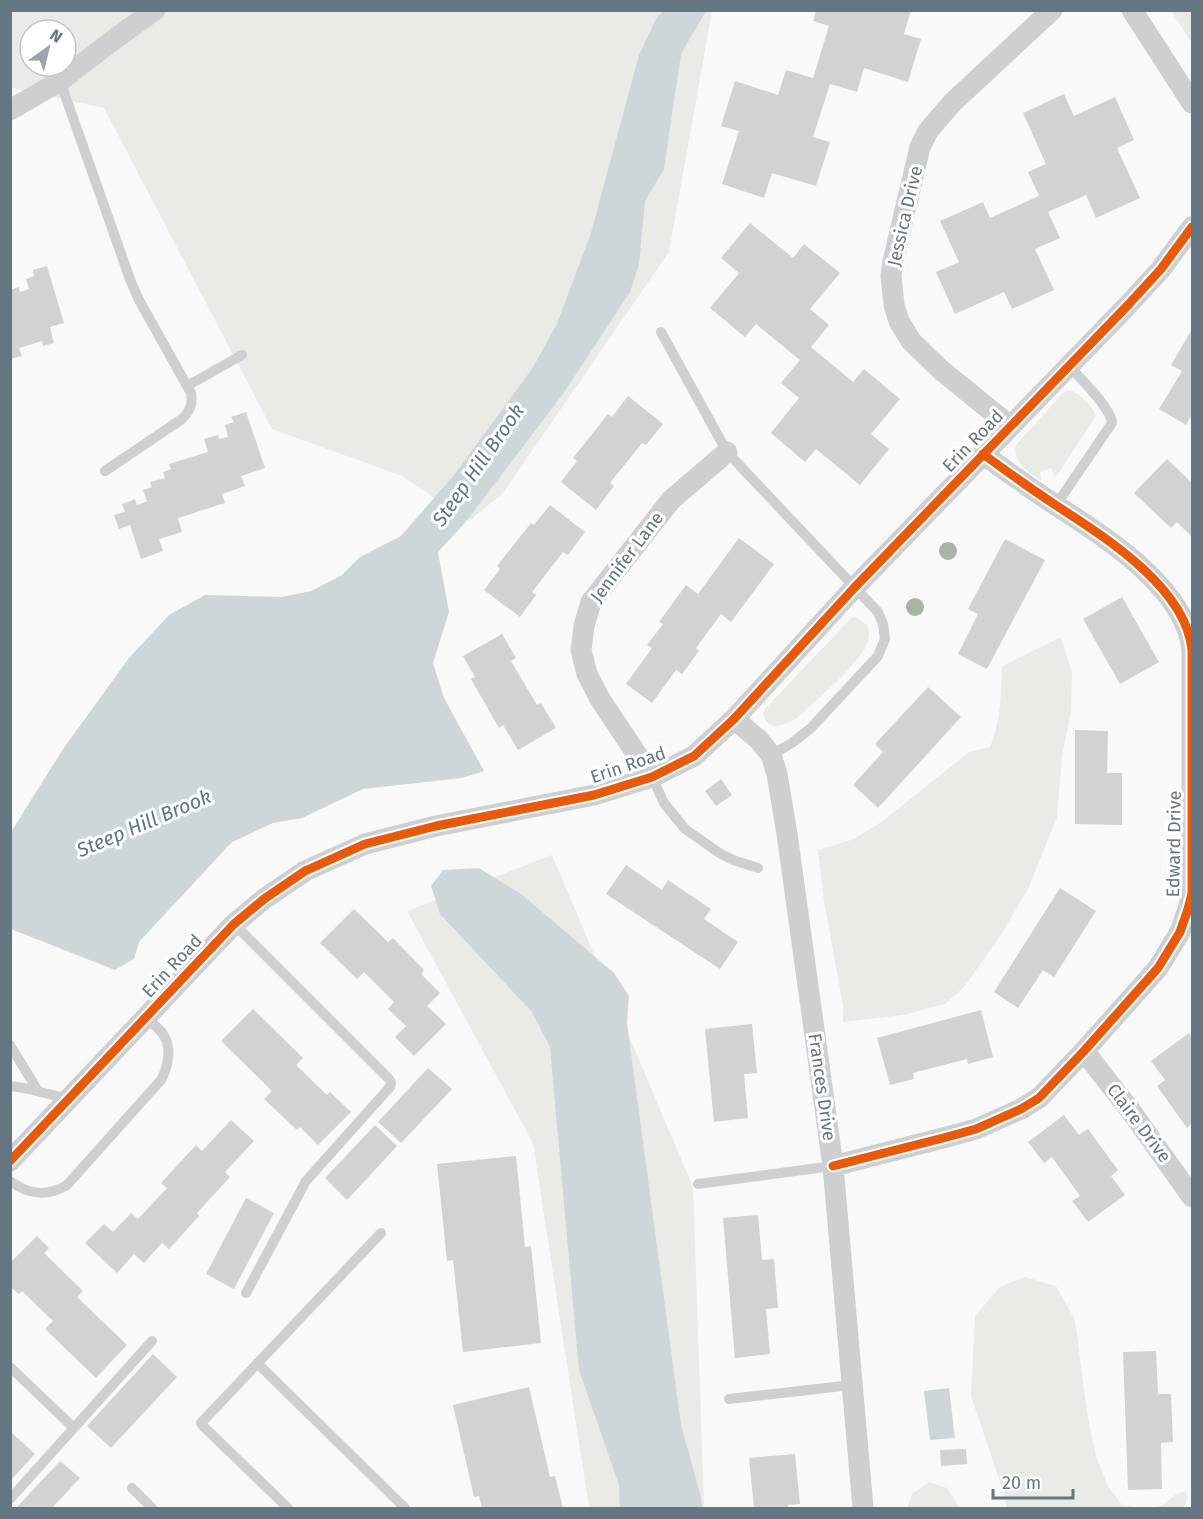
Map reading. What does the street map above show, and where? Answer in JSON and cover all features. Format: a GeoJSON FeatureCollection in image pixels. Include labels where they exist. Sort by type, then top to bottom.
{"type":"FeatureCollection","features":[{"type":"Feature","properties":{"kind":"street"},"geometry":{"type":"LineString","coordinates":[[10,110],[60,81],[155,10]]}},
{"type":"Feature","properties":{"kind":"street","name":"Jessica Drive"},"geometry":{"type":"LineString","coordinates":[[1010,426],[941,370],[911,340],[899,321],[894,305],[891,276],[920,147],[928,131],[952,103],[1052,10]]}},
{"type":"Feature","properties":{"kind":"street"},"geometry":{"type":"LineString","coordinates":[[1132,10],[1192,103]]}},
{"type":"Feature","properties":{"kind":"street","name":"Erin Road"},"geometry":{"type":"LineString","coordinates":[[10,1161],[234,924],[264,899],[305,871],[365,844],[436,826],[594,795],[652,777],[694,756],[734,719],[855,587],[1161,269],[1192,227]]}},
{"type":"Feature","properties":{"kind":"street","name":"Jennifer Lane"},"geometry":{"type":"LineString","coordinates":[[652,777],[600,699],[587,674],[581,650],[584,626],[591,602],[671,500],[728,452]]}},
{"type":"Feature","properties":{"kind":"street","name":"Edward Drive"},"geometry":{"type":"LineString","coordinates":[[833,1166],[976,1129],[1040,1098],[1158,968],[1180,932],[1192,894],[1192,650],[1188,629],[1164,592],[1109,541],[983,454]]}},
{"type":"Feature","properties":{"kind":"street","name":"Frances Drive"},"geometry":{"type":"LineString","coordinates":[[734,719],[759,740],[771,755],[777,774],[787,834],[833,1166],[863,1509]]}},
{"type":"Feature","properties":{"kind":"street","name":"Claire Drive"},"geometry":{"type":"LineString","coordinates":[[1084,1051],[1133,1114],[1192,1197]]}},
{"type":"Feature","properties":{"kind":"lane"},"geometry":{"type":"LineString","coordinates":[[60,81],[135,291],[191,393],[192,400],[188,413],[182,419],[105,471]]}},
{"type":"Feature","properties":{"kind":"lane"},"geometry":{"type":"LineString","coordinates":[[661,332],[728,452],[878,612],[883,624],[885,639],[878,656],[810,728],[792,743],[771,755]]}},
{"type":"Feature","properties":{"kind":"lane"},"geometry":{"type":"LineString","coordinates":[[187,386],[242,355]]}},
{"type":"Feature","properties":{"kind":"lane"},"geometry":{"type":"LineString","coordinates":[[1056,505],[1112,423],[1104,406],[1069,366]]}},
{"type":"Feature","properties":{"kind":"lane"},"geometry":{"type":"LineString","coordinates":[[652,777],[664,802],[685,829],[733,861],[758,868]]}},
{"type":"Feature","properties":{"kind":"lane"},"geometry":{"type":"LineString","coordinates":[[234,924],[391,1083],[390,1087],[306,1181],[246,1293]]}},
{"type":"Feature","properties":{"kind":"lane"},"geometry":{"type":"LineString","coordinates":[[10,1181],[34,1193],[48,1193],[67,1185],[161,1080],[168,1062],[167,1043],[164,1034],[147,1018]]}},
{"type":"Feature","properties":{"kind":"lane"},"geometry":{"type":"LineString","coordinates":[[10,1045],[38,1091]]}},
{"type":"Feature","properties":{"kind":"lane"},"geometry":{"type":"LineString","coordinates":[[10,1086],[69,1099]]}},
{"type":"Feature","properties":{"kind":"lane"},"geometry":{"type":"LineString","coordinates":[[698,1184],[833,1166]]}},
{"type":"Feature","properties":{"kind":"lane"},"geometry":{"type":"LineString","coordinates":[[288,1509],[201,1423],[381,1233]]}},
{"type":"Feature","properties":{"kind":"lane"},"geometry":{"type":"LineString","coordinates":[[10,1499],[152,1341]]}},
{"type":"Feature","properties":{"kind":"lane"},"geometry":{"type":"LineString","coordinates":[[257,1363],[405,1509]]}},
{"type":"Feature","properties":{"kind":"lane"},"geometry":{"type":"LineString","coordinates":[[10,1367],[74,1428]]}},
{"type":"Feature","properties":{"kind":"lane"},"geometry":{"type":"LineString","coordinates":[[729,1399],[852,1385]]}},
{"type":"Feature","properties":{"kind":"lane"},"geometry":{"type":"LineString","coordinates":[[132,1488],[153,1509]]}},
{"type":"Feature","properties":{"kind":"shaded area"},"geometry":{"type":"Polygon","coordinates":[[[11,11],[712,11],[669,252],[503,493],[469,521],[402,476],[272,429],[104,108],[11,88],[11,11]]]}},
{"type":"Feature","properties":{"kind":"shaded area"},"geometry":{"type":"Polygon","coordinates":[[[1171,11],[1192,11],[1192,43],[1171,11]]]}},
{"type":"Feature","properties":{"kind":"shaded area"},"geometry":{"type":"Polygon","coordinates":[[[1069,390],[1086,400],[1096,416],[1058,474],[1055,477],[1051,468],[1040,472],[1041,480],[1026,470],[1019,461],[1015,451],[1016,445],[1063,393],[1069,390]]]}},
{"type":"Feature","properties":{"kind":"shaded area"},"geometry":{"type":"Polygon","coordinates":[[[856,617],[867,625],[869,636],[855,662],[797,718],[777,726],[768,723],[763,713],[765,709],[851,618],[856,617]]]}},
{"type":"Feature","properties":{"kind":"shaded area"},"geometry":{"type":"Polygon","coordinates":[[[1061,637],[1072,673],[1071,710],[1062,757],[1057,817],[1028,889],[999,938],[964,987],[945,1004],[903,1015],[843,1022],[843,1005],[824,901],[818,850],[854,839],[883,821],[969,752],[990,747],[998,718],[1002,666],[1061,637]]]}},
{"type":"Feature","properties":{"kind":"shaded area"},"geometry":{"type":"Polygon","coordinates":[[[552,855],[693,1187],[704,1508],[589,1508],[533,1143],[407,911],[552,855]]]}},
{"type":"Feature","properties":{"kind":"shaded area"},"geometry":{"type":"Polygon","coordinates":[[[1025,1277],[1056,1286],[1075,1320],[1087,1413],[1096,1456],[1108,1486],[1122,1505],[1139,1508],[1007,1508],[971,1396],[975,1316],[1000,1287],[1025,1277]]]}},
{"type":"Feature","properties":{"kind":"shaded area"},"geometry":{"type":"Polygon","coordinates":[[[929,1482],[947,1488],[960,1508],[907,1508],[912,1494],[929,1482]]]}},
{"type":"Feature","properties":{"kind":"shaded area"},"geometry":{"type":"Polygon","coordinates":[[[1186,1491],[1188,1498],[1183,1508],[1149,1508],[1161,1506],[1178,1493],[1186,1491]]]}},
{"type":"Feature","properties":{"kind":"water","name":"Steep Hill Brook"},"geometry":{"type":"Polygon","coordinates":[[[664,11],[706,11],[681,54],[664,169],[645,201],[639,264],[630,292],[563,394],[464,524],[438,552],[449,612],[433,663],[444,698],[484,771],[462,778],[363,789],[302,818],[273,823],[232,842],[139,942],[134,959],[115,970],[11,929],[11,832],[63,749],[129,658],[169,615],[205,595],[282,597],[311,591],[342,575],[360,557],[401,536],[454,475],[532,369],[557,324],[591,233],[639,55],[657,17],[664,11]]]}},
{"type":"Feature","properties":{"kind":"water"},"geometry":{"type":"Polygon","coordinates":[[[479,868],[521,894],[614,973],[629,996],[627,1023],[681,1425],[702,1508],[620,1508],[619,1485],[579,1370],[550,1047],[532,1012],[440,914],[431,886],[443,870],[479,868]]]}},
{"type":"Feature","properties":{"kind":"water"},"geometry":{"type":"Polygon","coordinates":[[[949,1388],[955,1438],[930,1440],[924,1391],[949,1388]]]}},
{"type":"Feature","properties":{"kind":"building"},"geometry":{"type":"Polygon","coordinates":[[[816,10],[911,10],[904,34],[921,39],[908,82],[864,68],[857,92],[830,84],[813,137],[830,142],[816,186],[772,173],[764,198],[722,184],[739,131],[721,126],[735,81],[778,95],[786,70],[813,78],[829,26],[813,21],[816,10]]]}},
{"type":"Feature","properties":{"kind":"building"},"geometry":{"type":"Polygon","coordinates":[[[1064,94],[1074,116],[1115,97],[1134,140],[1117,148],[1140,198],[1096,218],[1086,195],[1048,212],[1060,238],[1035,249],[1054,290],[1012,309],[1004,292],[955,314],[936,272],[959,262],[940,221],[983,202],[990,218],[1039,196],[1028,172],[1046,164],[1023,113],[1064,94]]]}},
{"type":"Feature","properties":{"kind":"building"},"geometry":{"type":"Polygon","coordinates":[[[750,223],[793,258],[804,244],[840,273],[810,309],[829,325],[811,347],[853,382],[864,369],[900,399],[871,434],[889,449],[860,485],[816,449],[805,462],[771,433],[799,398],[781,383],[800,360],[756,324],[745,337],[710,308],[739,273],[721,258],[750,223]]]}},
{"type":"Feature","properties":{"kind":"building"},"geometry":{"type":"Polygon","coordinates":[[[47,266],[64,323],[50,327],[54,343],[43,346],[42,341],[19,348],[22,356],[10,359],[10,290],[19,287],[20,292],[29,289],[26,279],[34,276],[33,270],[47,266]]]}},
{"type":"Feature","properties":{"kind":"building"},"geometry":{"type":"Polygon","coordinates":[[[1192,329],[1192,414],[1186,425],[1159,409],[1182,371],[1171,365],[1192,329]]]}},
{"type":"Feature","properties":{"kind":"building"},"geometry":{"type":"Polygon","coordinates":[[[628,396],[663,424],[646,445],[642,443],[610,483],[614,486],[596,510],[561,482],[577,461],[573,458],[608,414],[612,417],[628,396]]]}},
{"type":"Feature","properties":{"kind":"building"},"geometry":{"type":"Polygon","coordinates":[[[246,412],[265,468],[241,476],[245,486],[222,494],[225,503],[178,518],[182,532],[159,539],[163,551],[141,559],[130,525],[119,529],[114,515],[125,512],[122,504],[135,499],[137,505],[147,501],[143,490],[152,487],[150,482],[165,478],[163,472],[171,469],[169,464],[208,452],[204,439],[218,435],[219,439],[228,437],[225,425],[234,422],[231,417],[246,412]]]}},
{"type":"Feature","properties":{"kind":"building"},"geometry":{"type":"Polygon","coordinates":[[[1167,459],[1192,483],[1192,537],[1177,522],[1171,528],[1134,493],[1167,459]]]}},
{"type":"Feature","properties":{"kind":"building"},"geometry":{"type":"Polygon","coordinates":[[[550,505],[585,532],[568,555],[563,552],[532,592],[536,595],[520,617],[484,590],[500,569],[497,566],[531,523],[534,525],[550,505]]]}},
{"type":"Feature","properties":{"kind":"building"},"geometry":{"type":"Polygon","coordinates":[[[739,538],[774,564],[731,622],[721,614],[696,648],[699,651],[682,674],[676,670],[652,703],[626,684],[652,648],[647,645],[663,624],[659,622],[686,585],[698,594],[739,538]]]}},
{"type":"Feature","properties":{"kind":"building"},"geometry":{"type":"Polygon","coordinates":[[[1005,539],[1045,560],[987,669],[958,654],[978,614],[968,609],[1005,539]]]}},
{"type":"Feature","properties":{"kind":"building"},"geometry":{"type":"Polygon","coordinates":[[[1122,597],[1159,662],[1120,684],[1083,619],[1122,597]]]}},
{"type":"Feature","properties":{"kind":"building"},"geometry":{"type":"Polygon","coordinates":[[[502,634],[516,658],[511,661],[537,705],[541,703],[556,728],[518,750],[503,725],[499,728],[471,679],[475,677],[463,656],[502,634]]]}},
{"type":"Feature","properties":{"kind":"building"},"geometry":{"type":"Polygon","coordinates":[[[928,687],[961,717],[878,808],[853,785],[883,752],[875,744],[928,687]]]}},
{"type":"Feature","properties":{"kind":"building"},"geometry":{"type":"Polygon","coordinates":[[[1075,730],[1108,731],[1107,773],[1122,773],[1122,825],[1075,824],[1075,730]]]}},
{"type":"Feature","properties":{"kind":"building"},"geometry":{"type":"Polygon","coordinates":[[[721,779],[732,795],[716,806],[705,791],[721,779]]]}},
{"type":"Feature","properties":{"kind":"building"},"geometry":{"type":"Polygon","coordinates":[[[626,865],[662,890],[668,880],[711,909],[704,919],[738,942],[720,969],[606,894],[626,865]]]}},
{"type":"Feature","properties":{"kind":"building"},"geometry":{"type":"Polygon","coordinates":[[[1060,888],[1096,911],[1054,977],[1043,970],[1018,1008],[994,992],[1060,888]]]}},
{"type":"Feature","properties":{"kind":"building"},"geometry":{"type":"Polygon","coordinates":[[[354,909],[388,942],[393,938],[424,970],[421,974],[440,993],[427,1006],[446,1024],[414,1056],[395,1037],[406,1026],[388,1009],[394,1002],[364,972],[357,979],[320,943],[354,909]]]}},
{"type":"Feature","properties":{"kind":"building"},"geometry":{"type":"Polygon","coordinates":[[[253,1009],[303,1058],[296,1065],[327,1095],[330,1092],[351,1112],[318,1145],[300,1127],[297,1130],[264,1099],[272,1091],[221,1041],[253,1009]]]}},
{"type":"Feature","properties":{"kind":"building"},"geometry":{"type":"Polygon","coordinates":[[[981,1010],[993,1057],[968,1064],[967,1059],[913,1073],[914,1079],[890,1085],[877,1038],[981,1010]]]}},
{"type":"Feature","properties":{"kind":"building"},"geometry":{"type":"Polygon","coordinates":[[[752,1024],[757,1073],[744,1074],[748,1118],[714,1122],[705,1029],[752,1024]]]}},
{"type":"Feature","properties":{"kind":"building"},"geometry":{"type":"Polygon","coordinates":[[[1189,1033],[1192,1038],[1192,1123],[1187,1128],[1157,1086],[1165,1080],[1151,1061],[1189,1033]]]}},
{"type":"Feature","properties":{"kind":"building"},"geometry":{"type":"Polygon","coordinates":[[[428,1068],[452,1089],[401,1143],[378,1122],[428,1068]]]}},
{"type":"Feature","properties":{"kind":"building"},"geometry":{"type":"Polygon","coordinates":[[[1064,1115],[1079,1135],[1088,1129],[1118,1170],[1111,1176],[1125,1195],[1088,1222],[1072,1201],[1080,1196],[1052,1157],[1044,1163],[1028,1142],[1064,1115]]]}},
{"type":"Feature","properties":{"kind":"building"},"geometry":{"type":"Polygon","coordinates":[[[231,1120],[254,1141],[225,1172],[230,1177],[197,1213],[199,1216],[169,1249],[162,1243],[144,1263],[134,1254],[117,1273],[85,1243],[104,1224],[113,1232],[131,1213],[138,1219],[167,1188],[161,1183],[196,1145],[202,1151],[231,1120]]]}},
{"type":"Feature","properties":{"kind":"building"},"geometry":{"type":"Polygon","coordinates":[[[375,1125],[397,1146],[347,1200],[325,1178],[375,1125]]]}},
{"type":"Feature","properties":{"kind":"building"},"geometry":{"type":"Polygon","coordinates":[[[516,1156],[525,1247],[531,1246],[541,1343],[463,1352],[453,1260],[447,1261],[437,1164],[516,1156]]]}},
{"type":"Feature","properties":{"kind":"building"},"geometry":{"type":"Polygon","coordinates":[[[246,1198],[274,1213],[234,1289],[206,1274],[246,1198]]]}},
{"type":"Feature","properties":{"kind":"building"},"geometry":{"type":"Polygon","coordinates":[[[758,1215],[762,1260],[774,1259],[778,1308],[766,1309],[770,1354],[735,1358],[723,1218],[758,1215]]]}},
{"type":"Feature","properties":{"kind":"building"},"geometry":{"type":"Polygon","coordinates":[[[37,1236],[49,1248],[44,1253],[83,1291],[77,1297],[127,1345],[96,1378],[45,1329],[53,1321],[22,1291],[19,1294],[10,1287],[10,1263],[37,1236]]]}},
{"type":"Feature","properties":{"kind":"building"},"geometry":{"type":"Polygon","coordinates":[[[1156,1351],[1158,1394],[1171,1394],[1173,1442],[1161,1443],[1162,1489],[1128,1490],[1123,1352],[1156,1351]]]}},
{"type":"Feature","properties":{"kind":"building"},"geometry":{"type":"Polygon","coordinates":[[[153,1354],[177,1377],[111,1448],[87,1426],[153,1354]]]}},
{"type":"Feature","properties":{"kind":"building"},"geometry":{"type":"Polygon","coordinates":[[[529,1387],[550,1477],[555,1476],[563,1508],[482,1508],[479,1496],[474,1497],[453,1405],[529,1387]]]}},
{"type":"Feature","properties":{"kind":"building"},"geometry":{"type":"Polygon","coordinates":[[[10,1431],[35,1454],[10,1481],[10,1431]]]}},
{"type":"Feature","properties":{"kind":"building"},"geometry":{"type":"Polygon","coordinates":[[[966,1449],[967,1464],[941,1466],[940,1450],[966,1449]]]}},
{"type":"Feature","properties":{"kind":"building"},"geometry":{"type":"Polygon","coordinates":[[[795,1454],[800,1504],[788,1505],[788,1508],[754,1508],[749,1458],[795,1454]]]}},
{"type":"Feature","properties":{"kind":"building"},"geometry":{"type":"Polygon","coordinates":[[[60,1461],[80,1478],[52,1508],[16,1508],[60,1461]]]}},
{"type":"Feature","properties":{"kind":"cycle path"},"geometry":{"type":"LineString","coordinates":[[10,1161],[234,924],[264,899],[305,871],[365,844],[436,826],[594,795],[652,777],[694,756],[734,719],[855,587],[1128,305],[1161,269],[1192,227]]}},
{"type":"Feature","properties":{"kind":"cycle path"},"geometry":{"type":"LineString","coordinates":[[833,1166],[976,1129],[1021,1109],[1039,1098],[1158,968],[1180,932],[1192,894],[1192,650],[1186,627],[1175,605],[1139,565],[1095,531],[983,454]]}}]}
